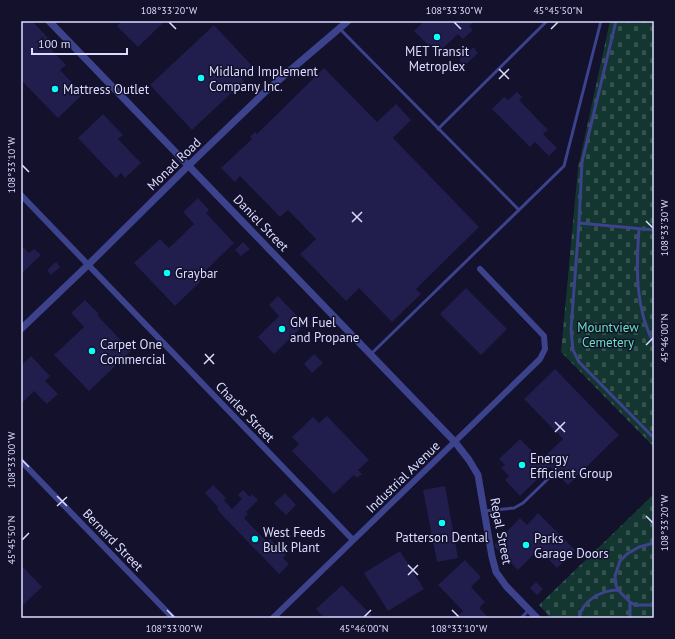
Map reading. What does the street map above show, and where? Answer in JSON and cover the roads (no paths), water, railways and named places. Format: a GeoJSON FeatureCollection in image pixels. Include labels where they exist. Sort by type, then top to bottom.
{"type":"FeatureCollection","features":[{"type":"Feature","properties":{"kind":"street","name":"Daniel Street"},"geometry":{"type":"LineString","coordinates":[[49,21],[456,442]]}},
{"type":"Feature","properties":{"kind":"street","name":"Monad Road"},"geometry":{"type":"LineString","coordinates":[[21,329],[88,266],[188,166],[266,91],[348,21]]}},
{"type":"Feature","properties":{"kind":"street","name":"Charles Street"},"geometry":{"type":"LineString","coordinates":[[21,196],[353,540]]}},
{"type":"Feature","properties":{"kind":"street","name":"Industrial Avenue"},"geometry":{"type":"LineString","coordinates":[[272,618],[456,442],[540,359],[545,349],[544,336],[480,270]]}},
{"type":"Feature","properties":{"kind":"street","name":"Regal Street"},"geometry":{"type":"LineString","coordinates":[[456,442],[478,475],[496,572],[506,586],[537,618]]}},
{"type":"Feature","properties":{"kind":"street","name":"Bernard Street"},"geometry":{"type":"LineString","coordinates":[[21,461],[173,618]]}},
{"type":"Feature","properties":{"kind":"lane"},"geometry":{"type":"LineString","coordinates":[[438,129],[547,21]]}},
{"type":"Feature","properties":{"kind":"lane"},"geometry":{"type":"LineString","coordinates":[[371,354],[564,166],[601,21]]}},
{"type":"Feature","properties":{"kind":"lane"},"geometry":{"type":"LineString","coordinates":[[616,21],[582,162],[571,330],[573,350],[578,362],[654,438]]}},
{"type":"Feature","properties":{"kind":"lane"},"geometry":{"type":"LineString","coordinates":[[339,28],[519,210]]}},
{"type":"Feature","properties":{"kind":"lane"},"geometry":{"type":"LineString","coordinates":[[579,222],[654,230]]}},
{"type":"Feature","properties":{"kind":"lane"},"geometry":{"type":"LineString","coordinates":[[639,229],[636,263],[637,279],[646,326],[654,344]]}},
{"type":"Feature","properties":{"kind":"lane"},"geometry":{"type":"LineString","coordinates":[[484,511],[514,508],[523,503],[552,474]]}},
{"type":"Feature","properties":{"kind":"lane"},"geometry":{"type":"LineString","coordinates":[[654,543],[639,547],[626,554],[620,561],[616,576],[616,585],[618,590],[630,602],[635,605],[654,605]]}},
{"type":"Feature","properties":{"kind":"lane"},"geometry":{"type":"LineString","coordinates":[[579,618],[583,606],[591,599],[602,592],[618,590]]}},
{"type":"Feature","properties":{"kind":"lane"},"geometry":{"type":"LineString","coordinates":[[630,602],[630,618]]}},
{"type":"Feature","properties":{"kind":"lane"},"geometry":{"type":"LineString","coordinates":[[521,618],[529,610]]}},
{"type":"Feature","properties":{"kind":"place","name":"MET Transit Metroplex"},"geometry":{"type":"Point","coordinates":[437,37]}},
{"type":"Feature","properties":{"kind":"place","name":"Midland Implement Company Inc."},"geometry":{"type":"Point","coordinates":[201,78]}},
{"type":"Feature","properties":{"kind":"place","name":"Mattress Outlet"},"geometry":{"type":"Point","coordinates":[55,89]}},
{"type":"Feature","properties":{"kind":"place","name":"Graybar"},"geometry":{"type":"Point","coordinates":[167,273]}},
{"type":"Feature","properties":{"kind":"place","name":"GM Fuel and Propane"},"geometry":{"type":"Point","coordinates":[282,329]}},
{"type":"Feature","properties":{"kind":"place","name":"Carpet One Commercial"},"geometry":{"type":"Point","coordinates":[92,351]}},
{"type":"Feature","properties":{"kind":"place","name":"Energy Efficient Group"},"geometry":{"type":"Point","coordinates":[522,465]}},
{"type":"Feature","properties":{"kind":"place","name":"Patterson Dental"},"geometry":{"type":"Point","coordinates":[442,523]}},
{"type":"Feature","properties":{"kind":"place","name":"West Feeds Bulk Plant"},"geometry":{"type":"Point","coordinates":[255,539]}},
{"type":"Feature","properties":{"kind":"place","name":"Parks Garage Doors"},"geometry":{"type":"Point","coordinates":[526,545]}},
{"type":"Feature","properties":{"kind":"park label","name":"Mountview Cemetery"},"geometry":{"type":"Point","coordinates":[608,334]}}]}
